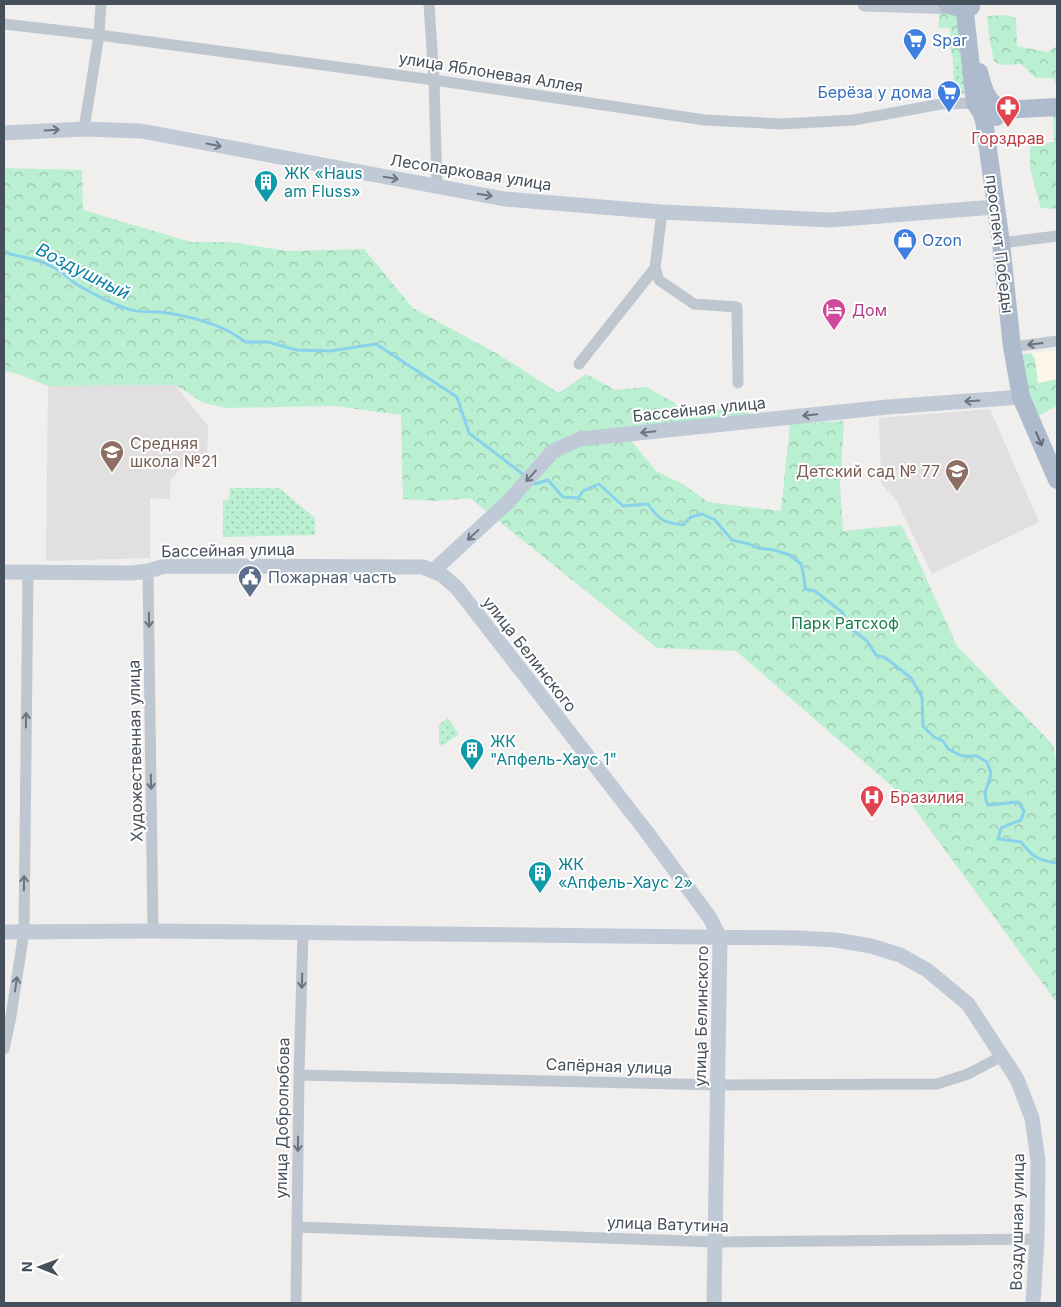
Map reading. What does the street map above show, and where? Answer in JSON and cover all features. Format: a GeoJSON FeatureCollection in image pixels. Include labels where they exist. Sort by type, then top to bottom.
{"type":"FeatureCollection","features":[{"type":"Feature","properties":{"kind":"main road","name":"проспект Победы"},"geometry":{"type":"LineString","coordinates":[[963,5],[974,103],[984,120],[987,140],[1020,398],[1057,480]]}},
{"type":"Feature","properties":{"kind":"main road"},"geometry":{"type":"LineString","coordinates":[[963,5],[982,88],[993,106],[1004,110],[1057,107]]}},
{"type":"Feature","properties":{"kind":"main road"},"geometry":{"type":"LineString","coordinates":[[987,140],[991,123],[1004,110]]}},
{"type":"Feature","properties":{"kind":"street"},"geometry":{"type":"LineString","coordinates":[[84,129],[99,34],[101,4]]}},
{"type":"Feature","properties":{"kind":"street"},"geometry":{"type":"LineString","coordinates":[[429,4],[434,80],[437,186]]}},
{"type":"Feature","properties":{"kind":"street"},"geometry":{"type":"LineString","coordinates":[[865,4],[963,5]]}},
{"type":"Feature","properties":{"kind":"street","name":"улица Яблоневая Аллея"},"geometry":{"type":"LineString","coordinates":[[4,24],[99,34],[434,80],[705,120],[781,124],[854,120],[941,104],[974,103]]}},
{"type":"Feature","properties":{"kind":"street","name":"Лесопарковая улица"},"geometry":{"type":"LineString","coordinates":[[4,133],[84,129],[141,132],[506,199],[662,212],[830,220],[995,207]]}},
{"type":"Feature","properties":{"kind":"street"},"geometry":{"type":"LineString","coordinates":[[662,212],[655,268],[659,280],[694,304],[737,307],[738,383]]}},
{"type":"Feature","properties":{"kind":"street"},"geometry":{"type":"LineString","coordinates":[[1001,243],[1057,236]]}},
{"type":"Feature","properties":{"kind":"street"},"geometry":{"type":"LineString","coordinates":[[579,364],[655,268]]}},
{"type":"Feature","properties":{"kind":"street"},"geometry":{"type":"LineString","coordinates":[[1012,347],[1057,341]]}},
{"type":"Feature","properties":{"kind":"street","name":"Бассейная улица"},"geometry":{"type":"LineString","coordinates":[[4,572],[148,571],[164,566],[428,569],[508,502],[553,451],[580,439],[879,408],[1020,398]]}},
{"type":"Feature","properties":{"kind":"street","name":"улица Белинского"},"geometry":{"type":"LineString","coordinates":[[428,569],[442,575],[469,603],[646,832],[710,918],[720,938],[714,1303]]}},
{"type":"Feature","properties":{"kind":"street","name":"Художественная улица"},"geometry":{"type":"LineString","coordinates":[[148,571],[153,931]]}},
{"type":"Feature","properties":{"kind":"street"},"geometry":{"type":"LineString","coordinates":[[4,1049],[24,932],[28,572]]}},
{"type":"Feature","properties":{"kind":"street","name":"Воздушная улица"},"geometry":{"type":"LineString","coordinates":[[4,932],[303,932],[798,938],[836,940],[871,946],[900,955],[927,970],[968,1004],[1017,1079],[1032,1118],[1038,1160],[1037,1239],[1033,1303]]}},
{"type":"Feature","properties":{"kind":"street","name":"улица Добролюбова"},"geometry":{"type":"LineString","coordinates":[[296,1303],[303,932]]}},
{"type":"Feature","properties":{"kind":"street","name":"Сапёрная улица"},"geometry":{"type":"LineString","coordinates":[[299,1074],[718,1085],[937,1084],[968,1074],[1002,1056]]}},
{"type":"Feature","properties":{"kind":"street","name":"улица Ватутина"},"geometry":{"type":"LineString","coordinates":[[297,1227],[715,1242],[1037,1239]]}},
{"type":"Feature","properties":{"kind":"shaded area"},"geometry":{"type":"Polygon","coordinates":[[[1057,350],[1057,406],[1046,412],[1017,355],[1057,350]]]}},
{"type":"Feature","properties":{"kind":"shaded area","name":"Средняя школа №21"},"geometry":{"type":"Polygon","coordinates":[[[175,385],[208,426],[207,467],[185,464],[171,479],[169,499],[150,498],[150,558],[46,561],[48,386],[175,385]]]}},
{"type":"Feature","properties":{"kind":"shaded area","name":"Детский сад № 77"},"geometry":{"type":"Polygon","coordinates":[[[990,409],[1039,522],[932,574],[896,500],[881,483],[879,418],[990,409]]]}},
{"type":"Feature","properties":{"kind":"green space"},"geometry":{"type":"Polygon","coordinates":[[[957,11],[962,61],[953,60],[950,48],[950,28],[938,28],[940,12],[957,11]]]}},
{"type":"Feature","properties":{"kind":"green space"},"geometry":{"type":"Polygon","coordinates":[[[1006,15],[1016,18],[1017,46],[1047,52],[1057,46],[1057,87],[1053,78],[1036,78],[1021,64],[1000,65],[994,61],[987,16],[1006,15]]]}},
{"type":"Feature","properties":{"kind":"green space"},"geometry":{"type":"Polygon","coordinates":[[[953,60],[962,61],[965,93],[960,96],[951,96],[949,91],[954,89],[953,60]]]}},
{"type":"Feature","properties":{"kind":"green space"},"geometry":{"type":"Polygon","coordinates":[[[1057,111],[1057,209],[1041,208],[1030,169],[1030,145],[1054,142],[1053,112],[1057,111]]]}},
{"type":"Feature","properties":{"kind":"green space","name":"Парк Ратсхоф"},"geometry":{"type":"Polygon","coordinates":[[[4,168],[82,170],[83,210],[191,242],[231,242],[288,251],[364,249],[413,308],[496,353],[559,393],[586,374],[615,390],[646,387],[675,403],[682,415],[750,407],[747,417],[628,437],[656,471],[683,484],[708,502],[781,511],[790,424],[844,421],[840,487],[843,531],[902,525],[957,646],[1053,745],[1057,766],[1057,1003],[909,801],[736,651],[657,648],[470,498],[436,501],[403,499],[401,415],[334,406],[227,408],[204,403],[175,385],[48,386],[18,374],[4,371],[4,337],[6,328],[4,325],[4,168]]]}},
{"type":"Feature","properties":{"kind":"green space"},"geometry":{"type":"Polygon","coordinates":[[[1031,353],[1035,359],[1038,383],[1057,379],[1057,406],[1034,418],[1017,355],[1031,353]]]}},
{"type":"Feature","properties":{"kind":"green space"},"geometry":{"type":"Polygon","coordinates":[[[230,488],[279,488],[315,518],[315,535],[223,537],[223,501],[229,500],[230,488]]]}},
{"type":"Feature","properties":{"kind":"green space"},"geometry":{"type":"Polygon","coordinates":[[[448,718],[459,734],[442,746],[439,742],[439,725],[448,718]]]}},
{"type":"Feature","properties":{"kind":"waterway","name":"Воздушный"},"geometry":{"type":"LineString","coordinates":[[4,252],[45,263],[82,288],[121,307],[135,311],[170,313],[204,321],[226,330],[245,342],[268,342],[297,350],[330,351],[376,344],[457,397],[469,433],[524,475]]}},
{"type":"Feature","properties":{"kind":"waterway","name":"Воздушный"},"geometry":{"type":"LineString","coordinates":[[531,481],[535,484],[548,480],[563,497],[578,498],[583,491],[599,484],[623,506],[648,504],[662,520],[683,525],[691,517],[702,514],[715,520],[732,540],[790,555],[801,564],[805,589],[815,591],[843,613],[847,625],[867,641],[876,655],[886,658],[911,678],[922,697],[923,726],[934,737],[943,741],[948,749],[962,756],[977,756],[987,762],[991,773],[985,792],[988,805],[1018,802],[1024,811],[1021,820],[1001,828],[998,839],[1021,842],[1036,857],[1057,863]]}},
{"type":"Feature","properties":{"kind":"place","name":"Spar"},"geometry":{"type":"Point","coordinates":[915,61]}},
{"type":"Feature","properties":{"kind":"place","name":"Берёза у дома"},"geometry":{"type":"Point","coordinates":[949,113]}},
{"type":"Feature","properties":{"kind":"place","name":"Горздрав"},"geometry":{"type":"Point","coordinates":[1008,128]}},
{"type":"Feature","properties":{"kind":"place","name":"ЖК «Haus am Fluss»"},"geometry":{"type":"Point","coordinates":[266,203]}},
{"type":"Feature","properties":{"kind":"place","name":"Ozon"},"geometry":{"type":"Point","coordinates":[905,261]}},
{"type":"Feature","properties":{"kind":"place","name":"Дом"},"geometry":{"type":"Point","coordinates":[834,331]}},
{"type":"Feature","properties":{"kind":"place","name":"Средняя школа №21"},"geometry":{"type":"Point","coordinates":[112,473]}},
{"type":"Feature","properties":{"kind":"place","name":"Детский сад № 77"},"geometry":{"type":"Point","coordinates":[957,492]}},
{"type":"Feature","properties":{"kind":"place","name":"Пожарная часть"},"geometry":{"type":"Point","coordinates":[250,598]}},
{"type":"Feature","properties":{"kind":"place","name":"ЖК \"Апфель-Хаус 1\""},"geometry":{"type":"Point","coordinates":[472,771]}},
{"type":"Feature","properties":{"kind":"place","name":"Бразилия"},"geometry":{"type":"Point","coordinates":[872,818]}},
{"type":"Feature","properties":{"kind":"place","name":"ЖК «Апфель-Хаус 2»"},"geometry":{"type":"Point","coordinates":[540,894]}}]}
